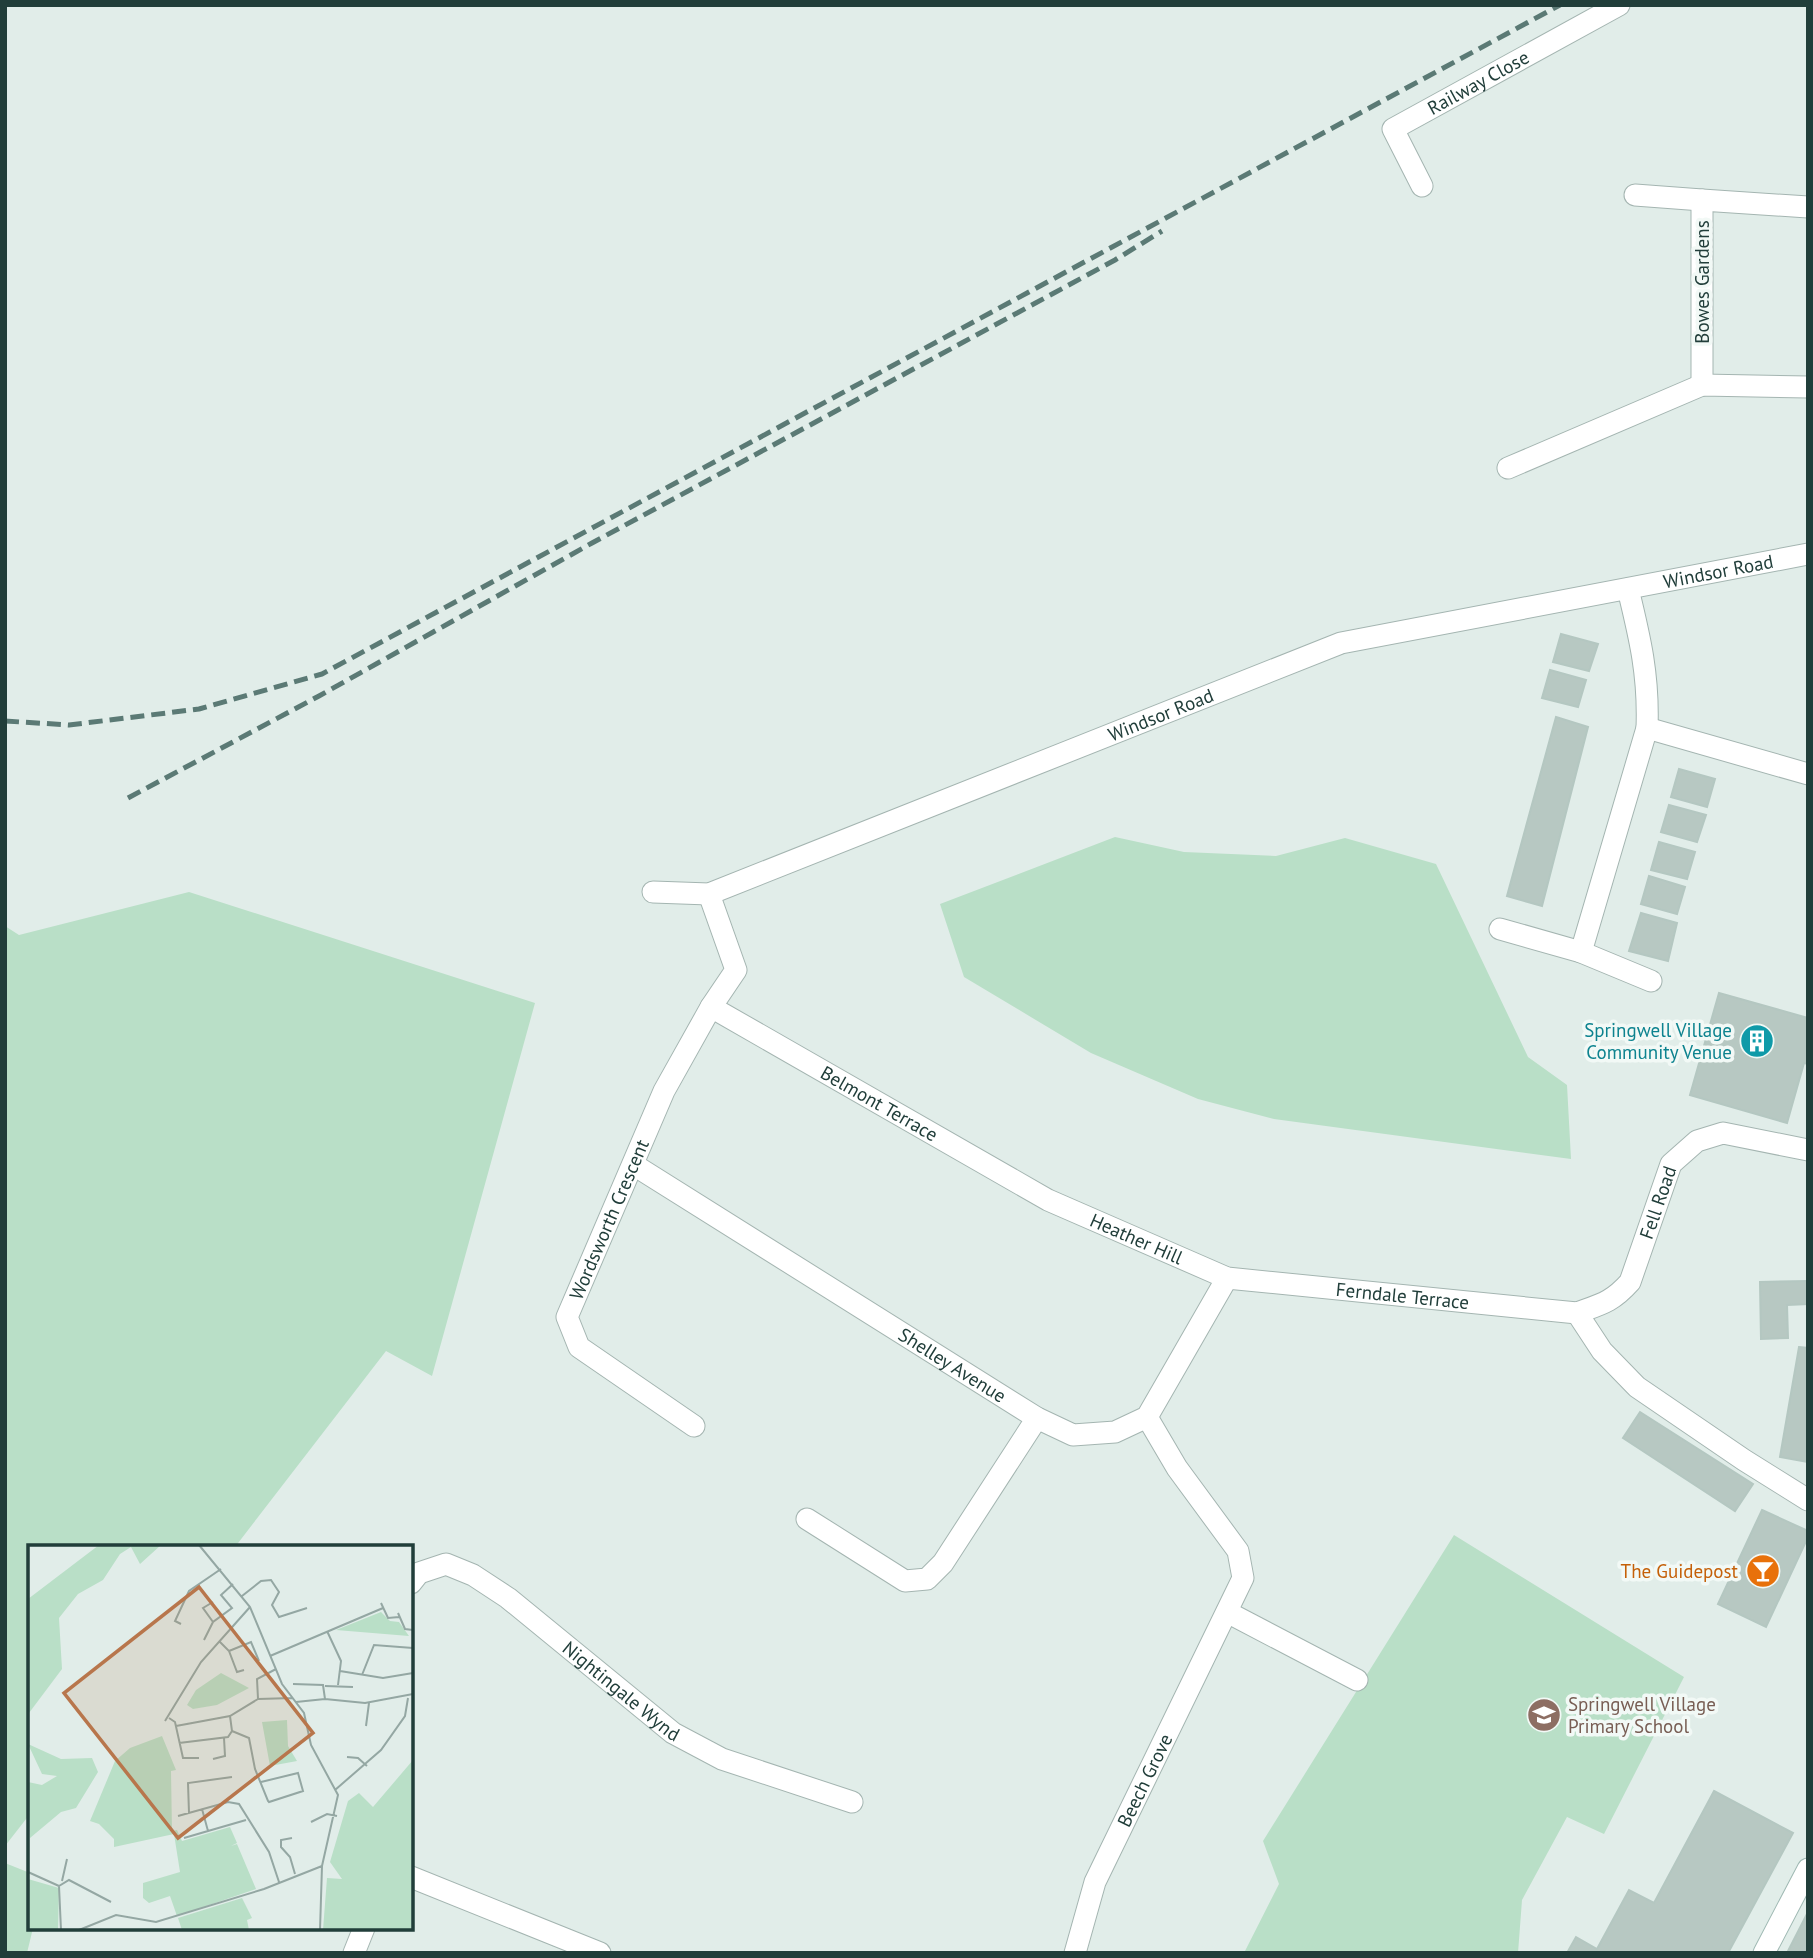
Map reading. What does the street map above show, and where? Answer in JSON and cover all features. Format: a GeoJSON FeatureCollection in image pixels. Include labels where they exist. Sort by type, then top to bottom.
{"type":"FeatureCollection","features":[{"type":"Feature","properties":{"kind":"street","name":"Railway Close"},"geometry":{"type":"LineString","coordinates":[[1422,186],[1393,129],[1619,5]]}},
{"type":"Feature","properties":{"kind":"street"},"geometry":{"type":"LineString","coordinates":[[1635,195],[1702,200]]}},
{"type":"Feature","properties":{"kind":"street","name":"Bowes Gardens"},"geometry":{"type":"LineString","coordinates":[[1702,386],[1702,200],[1808,207]]}},
{"type":"Feature","properties":{"kind":"street"},"geometry":{"type":"LineString","coordinates":[[1508,468],[1702,386],[1808,387]]}},
{"type":"Feature","properties":{"kind":"street","name":"Windsor Road"},"geometry":{"type":"LineString","coordinates":[[653,892],[709,894],[1341,643],[1808,554]]}},
{"type":"Feature","properties":{"kind":"street"},"geometry":{"type":"LineString","coordinates":[[1581,953],[1647,728],[1648,698],[1644,658],[1628,589]]}},
{"type":"Feature","properties":{"kind":"street"},"geometry":{"type":"LineString","coordinates":[[1647,728],[1808,774]]}},
{"type":"Feature","properties":{"kind":"street"},"geometry":{"type":"LineString","coordinates":[[709,894],[736,970],[711,1007]]}},
{"type":"Feature","properties":{"kind":"street"},"geometry":{"type":"LineString","coordinates":[[1500,929],[1581,953],[1651,981]]}},
{"type":"Feature","properties":{"kind":"street","name":"Wordsworth Crescent"},"geometry":{"type":"LineString","coordinates":[[694,1426],[579,1348],[567,1317],[664,1091],[711,1007]]}},
{"type":"Feature","properties":{"kind":"street","name":"Belmont Terrace"},"geometry":{"type":"LineString","coordinates":[[711,1007],[1048,1200]]}},
{"type":"Feature","properties":{"kind":"street","name":"Fell Road"},"geometry":{"type":"LineString","coordinates":[[1577,1312],[1617,1296],[1630,1282],[1671,1164],[1697,1141],[1723,1133],[1808,1150]]}},
{"type":"Feature","properties":{"kind":"street","name":"Shelley Avenue"},"geometry":{"type":"LineString","coordinates":[[634,1165],[1037,1418],[1073,1435],[1115,1432],[1147,1417]]}},
{"type":"Feature","properties":{"kind":"street","name":"Heather Hill"},"geometry":{"type":"LineString","coordinates":[[1048,1200],[1227,1278]]}},
{"type":"Feature","properties":{"kind":"street"},"geometry":{"type":"LineString","coordinates":[[1147,1417],[1227,1278]]}},
{"type":"Feature","properties":{"kind":"street","name":"Ferndale Terrace"},"geometry":{"type":"LineString","coordinates":[[1227,1278],[1577,1312]]}},
{"type":"Feature","properties":{"kind":"street"},"geometry":{"type":"LineString","coordinates":[[1577,1312],[1602,1351],[1637,1387],[1808,1500]]}},
{"type":"Feature","properties":{"kind":"street","name":"Beech Grove"},"geometry":{"type":"LineString","coordinates":[[1075,1953],[1095,1882],[1243,1578],[1238,1550],[1177,1468],[1147,1417]]}},
{"type":"Feature","properties":{"kind":"street"},"geometry":{"type":"LineString","coordinates":[[807,1519],[905,1581],[926,1579],[943,1563],[1037,1418]]}},
{"type":"Feature","properties":{"kind":"street","name":"Nightingale Wynd"},"geometry":{"type":"LineString","coordinates":[[413,1580],[419,1573],[446,1564],[473,1575],[508,1598],[673,1733],[723,1759],[852,1802]]}},
{"type":"Feature","properties":{"kind":"street"},"geometry":{"type":"LineString","coordinates":[[1227,1612],[1357,1680]]}},
{"type":"Feature","properties":{"kind":"street"},"geometry":{"type":"LineString","coordinates":[[1764,1953],[1808,1869]]}},
{"type":"Feature","properties":{"kind":"street"},"geometry":{"type":"LineString","coordinates":[[413,1878],[600,1953]]}},
{"type":"Feature","properties":{"kind":"street"},"geometry":{"type":"LineString","coordinates":[[354,1953],[363,1930]]}},
{"type":"Feature","properties":{"kind":"green space"},"geometry":{"type":"Polygon","coordinates":[[[1115,837],[1184,852],[1276,856],[1345,838],[1436,864],[1528,1057],[1567,1085],[1571,1159],[1274,1119],[1198,1099],[1091,1053],[964,977],[940,904],[1115,837]]]}},
{"type":"Feature","properties":{"kind":"green space"},"geometry":{"type":"Polygon","coordinates":[[[189,892],[535,1003],[432,1376],[386,1351],[237,1545],[28,1545],[28,1817],[5,1846],[5,926],[19,935],[189,892]]]}},
{"type":"Feature","properties":{"kind":"green space","name":"Springwell Village Primary School"},"geometry":{"type":"Polygon","coordinates":[[[1454,1535],[1684,1677],[1604,1834],[1567,1817],[1522,1900],[1518,1953],[1244,1953],[1279,1884],[1263,1841],[1454,1535]]]}},
{"type":"Feature","properties":{"kind":"green space"},"geometry":{"type":"Polygon","coordinates":[[[5,1863],[28,1872],[28,1930],[33,1930],[27,1953],[5,1953],[5,1863]]]}},
{"type":"Feature","properties":{"kind":"building"},"geometry":{"type":"Polygon","coordinates":[[[1561,634],[1598,644],[1589,671],[1553,662],[1561,634]]]}},
{"type":"Feature","properties":{"kind":"building"},"geometry":{"type":"Polygon","coordinates":[[[1550,670],[1586,680],[1578,707],[1542,698],[1550,670]]]}},
{"type":"Feature","properties":{"kind":"building"},"geometry":{"type":"Polygon","coordinates":[[[1556,717],[1588,727],[1542,906],[1507,896],[1556,717]]]}},
{"type":"Feature","properties":{"kind":"building"},"geometry":{"type":"Polygon","coordinates":[[[1679,769],[1715,779],[1707,807],[1671,797],[1679,769]]]}},
{"type":"Feature","properties":{"kind":"building"},"geometry":{"type":"Polygon","coordinates":[[[1669,805],[1706,815],[1697,842],[1661,832],[1669,805]]]}},
{"type":"Feature","properties":{"kind":"building"},"geometry":{"type":"Polygon","coordinates":[[[1659,842],[1695,852],[1687,879],[1651,870],[1659,842]]]}},
{"type":"Feature","properties":{"kind":"building"},"geometry":{"type":"Polygon","coordinates":[[[1649,876],[1685,887],[1677,914],[1641,904],[1649,876]]]}},
{"type":"Feature","properties":{"kind":"building"},"geometry":{"type":"Polygon","coordinates":[[[1641,913],[1677,923],[1668,961],[1629,951],[1641,913]]]}},
{"type":"Feature","properties":{"kind":"building","name":"Springwell Village Community Venue"},"geometry":{"type":"Polygon","coordinates":[[[1719,993],[1808,1018],[1808,1064],[1804,1063],[1787,1123],[1690,1095],[1719,993]]]}},
{"type":"Feature","properties":{"kind":"building"},"geometry":{"type":"Polygon","coordinates":[[[1808,1281],[1808,1304],[1787,1305],[1788,1338],[1761,1339],[1760,1282],[1808,1281]]]}},
{"type":"Feature","properties":{"kind":"building"},"geometry":{"type":"Polygon","coordinates":[[[1799,1347],[1808,1348],[1808,1462],[1780,1457],[1799,1347]]]}},
{"type":"Feature","properties":{"kind":"building"},"geometry":{"type":"Polygon","coordinates":[[[1640,1412],[1753,1484],[1735,1511],[1623,1438],[1640,1412]]]}},
{"type":"Feature","properties":{"kind":"building","name":"The Guidepost"},"geometry":{"type":"Polygon","coordinates":[[[1762,1510],[1808,1531],[1808,1537],[1766,1627],[1718,1604],[1762,1510]]]}},
{"type":"Feature","properties":{"kind":"building"},"geometry":{"type":"Polygon","coordinates":[[[1714,1791],[1793,1833],[1728,1953],[1567,1953],[1576,1937],[1597,1949],[1629,1890],[1654,1903],[1714,1791]]]}},
{"type":"Feature","properties":{"kind":"building"},"geometry":{"type":"Polygon","coordinates":[[[1808,1912],[1808,1953],[1787,1953],[1808,1912]]]}},
{"type":"Feature","properties":{"kind":"railway"},"geometry":{"type":"LineString","coordinates":[[5,721],[69,725],[199,709],[322,674],[1560,5]]}},
{"type":"Feature","properties":{"kind":"railway"},"geometry":{"type":"LineString","coordinates":[[128,798],[1115,260],[1162,231]]}},
{"type":"Feature","properties":{"kind":"place","name":"Springwell Village Community Venue"},"geometry":{"type":"Point","coordinates":[1757,1041]}},
{"type":"Feature","properties":{"kind":"place","name":"The Guidepost"},"geometry":{"type":"Point","coordinates":[1763,1571]}},
{"type":"Feature","properties":{"kind":"place","name":"Springwell Village Primary School"},"geometry":{"type":"Point","coordinates":[1544,1715]}}]}
